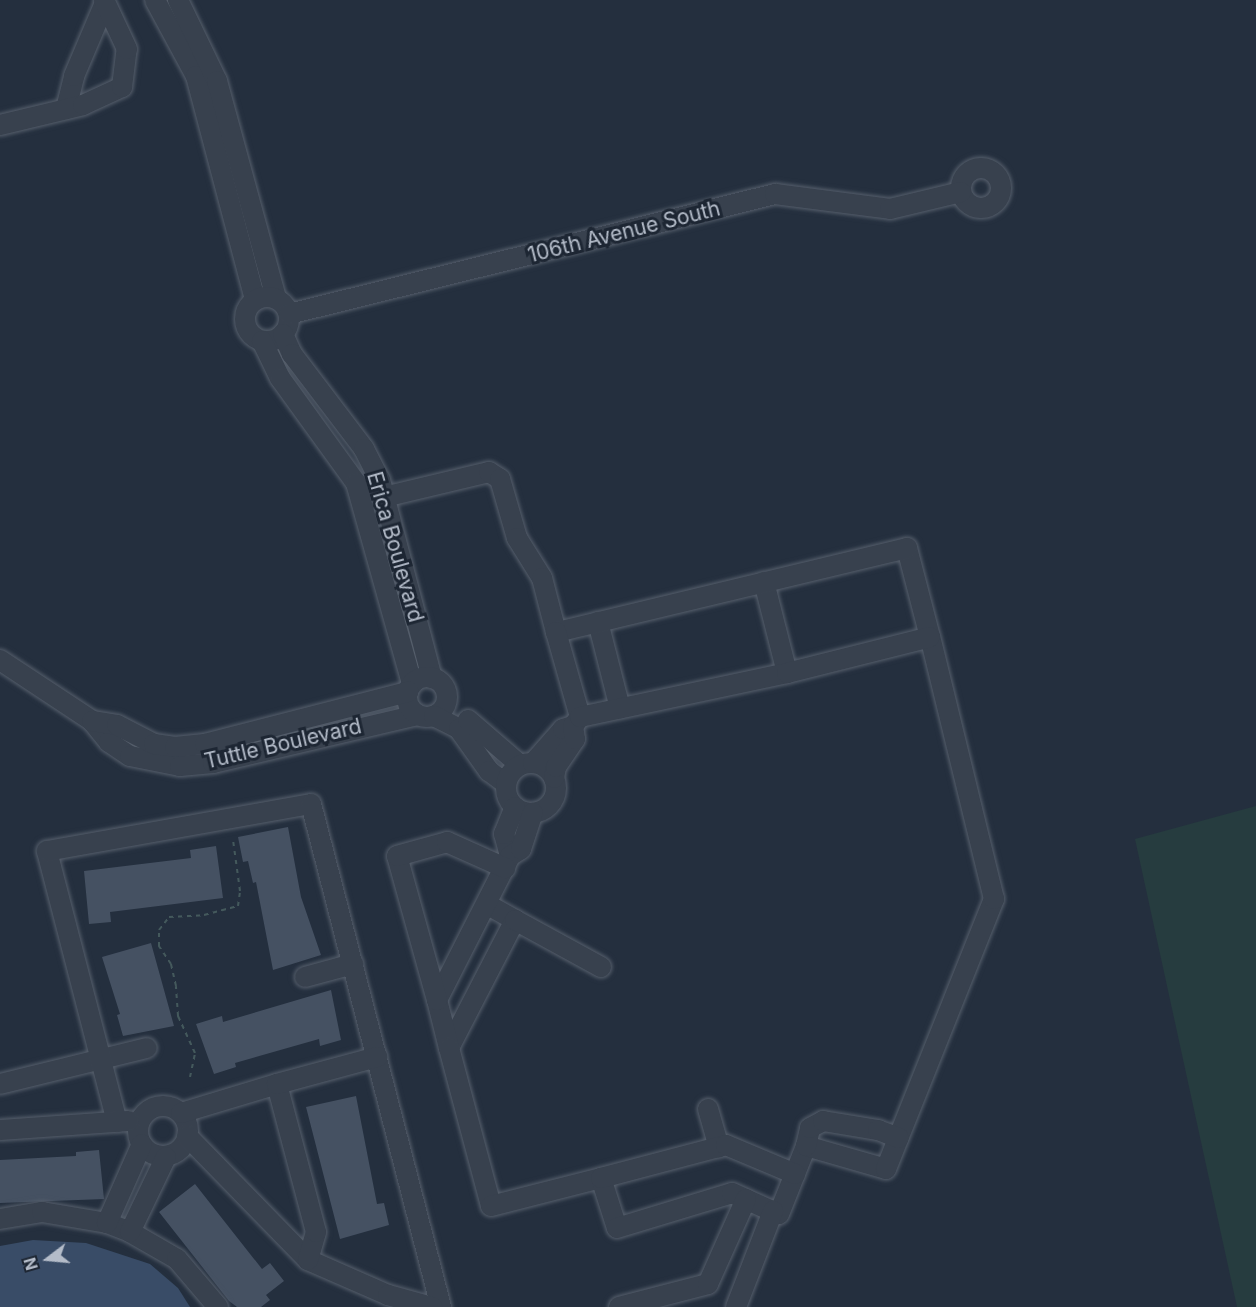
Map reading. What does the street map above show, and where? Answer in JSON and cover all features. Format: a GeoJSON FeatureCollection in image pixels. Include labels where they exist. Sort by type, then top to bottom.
{"type":"FeatureCollection","features":[{"type":"Feature","properties":{"kind":"street"},"geometry":{"type":"LineString","coordinates":[[155,0],[196,76],[255,299]]}},
{"type":"Feature","properties":{"kind":"street"},"geometry":{"type":"LineString","coordinates":[[178,0],[217,81],[276,298],[289,314],[284,334],[262,341],[246,327],[246,311],[255,299]]}},
{"type":"Feature","properties":{"kind":"street"},"geometry":{"type":"LineString","coordinates":[[66,110],[74,76],[104,2]]}},
{"type":"Feature","properties":{"kind":"street"},"geometry":{"type":"LineString","coordinates":[[0,124],[66,110],[122,87],[127,49],[104,2]]}},
{"type":"Feature","properties":{"kind":"street","name":"106th Avenue South"},"geometry":{"type":"LineString","coordinates":[[289,314],[775,194],[890,209],[961,192]]}},
{"type":"Feature","properties":{"kind":"street"},"geometry":{"type":"LineString","coordinates":[[255,299],[276,298]]}},
{"type":"Feature","properties":{"kind":"street","name":"Erica Boulevard"},"geometry":{"type":"LineString","coordinates":[[262,341],[280,378],[356,483],[410,688],[408,705],[433,710],[443,685],[432,678],[384,497],[364,449],[292,354],[284,334]]}},
{"type":"Feature","properties":{"kind":"street"},"geometry":{"type":"LineString","coordinates":[[384,497],[489,472],[500,479],[517,538],[542,578],[576,722],[575,739],[556,767],[552,802],[524,810],[504,834],[508,862],[488,905],[437,1000]]}},
{"type":"Feature","properties":{"kind":"street"},"geometry":{"type":"LineString","coordinates":[[556,632],[907,548],[994,899],[886,1169],[806,1146]]}},
{"type":"Feature","properties":{"kind":"street"},"geometry":{"type":"LineString","coordinates":[[764,582],[787,673]]}},
{"type":"Feature","properties":{"kind":"street"},"geometry":{"type":"LineString","coordinates":[[598,622],[620,708]]}},
{"type":"Feature","properties":{"kind":"street"},"geometry":{"type":"LineString","coordinates":[[506,784],[563,729],[576,722],[620,708],[787,673],[930,637]]}},
{"type":"Feature","properties":{"kind":"street","name":"Tuttle Boulevard"},"geometry":{"type":"LineString","coordinates":[[0,660],[92,721],[109,742],[130,756],[180,766],[213,763],[433,710]]}},
{"type":"Feature","properties":{"kind":"street","name":"Tuttle Boulevard"},"geometry":{"type":"LineString","coordinates":[[92,721],[117,725],[154,744],[205,744],[410,688],[421,678],[432,678]]}},
{"type":"Feature","properties":{"kind":"street"},"geometry":{"type":"LineString","coordinates":[[433,710],[526,764],[543,766],[554,778]]}},
{"type":"Feature","properties":{"kind":"street"},"geometry":{"type":"LineString","coordinates":[[433,710],[459,729],[489,771],[506,784],[524,810]]}},
{"type":"Feature","properties":{"kind":"street"},"geometry":{"type":"LineString","coordinates":[[117,1122],[47,851],[311,804],[441,1307]]}},
{"type":"Feature","properties":{"kind":"street"},"geometry":{"type":"LineString","coordinates":[[508,862],[447,842],[397,856],[491,1206],[726,1145],[795,1174]]}},
{"type":"Feature","properties":{"kind":"street"},"geometry":{"type":"LineString","coordinates":[[488,905],[601,967]]}},
{"type":"Feature","properties":{"kind":"street"},"geometry":{"type":"LineString","coordinates":[[449,1048],[515,920]]}},
{"type":"Feature","properties":{"kind":"street"},"geometry":{"type":"LineString","coordinates":[[305,976],[353,964]]}},
{"type":"Feature","properties":{"kind":"street"},"geometry":{"type":"LineString","coordinates":[[0,1084],[147,1048]]}},
{"type":"Feature","properties":{"kind":"street"},"geometry":{"type":"LineString","coordinates":[[0,1130],[141,1120],[159,1106],[181,1113],[277,1084],[377,1058]]}},
{"type":"Feature","properties":{"kind":"street"},"geometry":{"type":"LineString","coordinates":[[277,1084],[316,1232],[308,1260]]}},
{"type":"Feature","properties":{"kind":"street"},"geometry":{"type":"LineString","coordinates":[[708,1109],[719,1147]]}},
{"type":"Feature","properties":{"kind":"street"},"geometry":{"type":"LineString","coordinates":[[181,1113],[188,1136],[308,1260],[388,1295],[432,1307]]}},
{"type":"Feature","properties":{"kind":"street"},"geometry":{"type":"LineString","coordinates":[[134,1225],[138,1186],[154,1151],[141,1120]]}},
{"type":"Feature","properties":{"kind":"street"},"geometry":{"type":"LineString","coordinates":[[602,1178],[617,1228],[732,1193],[779,1214],[806,1146],[810,1128],[823,1121],[878,1130],[899,1138]]}},
{"type":"Feature","properties":{"kind":"street"},"geometry":{"type":"LineString","coordinates":[[154,1151],[179,1150],[188,1136]]}},
{"type":"Feature","properties":{"kind":"street"},"geometry":{"type":"LineString","coordinates":[[107,1223],[154,1151]]}},
{"type":"Feature","properties":{"kind":"street"},"geometry":{"type":"LineString","coordinates":[[708,1284],[746,1199]]}},
{"type":"Feature","properties":{"kind":"street"},"geometry":{"type":"LineString","coordinates":[[619,1307],[708,1284],[737,1304],[773,1211]]}},
{"type":"Feature","properties":{"kind":"street"},"geometry":{"type":"LineString","coordinates":[[0,1219],[42,1212],[134,1225],[177,1259],[218,1307]]}},
{"type":"Feature","properties":{"kind":"path"},"geometry":{"type":"LineString","coordinates":[[190,1077],[195,1053],[178,1016],[176,986],[171,964],[159,946],[159,930],[169,917],[204,915],[238,906],[240,891],[233,840]]}},
{"type":"Feature","properties":{"kind":"green space"},"geometry":{"type":"Polygon","coordinates":[[[1256,806],[1256,1307],[1237,1307],[1135,839],[1256,806]]]}},
{"type":"Feature","properties":{"kind":"water"},"geometry":{"type":"Polygon","coordinates":[[[33,1240],[86,1243],[150,1264],[178,1288],[190,1307],[0,1307],[0,1246],[33,1240]]]}},
{"type":"Feature","properties":{"kind":"building"},"geometry":{"type":"Polygon","coordinates":[[[288,827],[301,897],[321,955],[273,970],[256,882],[253,883],[248,861],[243,862],[238,837],[288,827]]]}},
{"type":"Feature","properties":{"kind":"building"},"geometry":{"type":"Polygon","coordinates":[[[216,846],[223,898],[110,912],[111,922],[89,924],[84,871],[191,858],[190,850],[216,846]]]}},
{"type":"Feature","properties":{"kind":"building"},"geometry":{"type":"Polygon","coordinates":[[[151,943],[174,1026],[123,1036],[117,1015],[120,1014],[102,957],[151,943]]]}},
{"type":"Feature","properties":{"kind":"building"},"geometry":{"type":"Polygon","coordinates":[[[331,990],[341,1040],[320,1046],[319,1039],[235,1063],[236,1067],[214,1074],[196,1024],[222,1016],[223,1022],[331,990]]]}},
{"type":"Feature","properties":{"kind":"building"},"geometry":{"type":"Polygon","coordinates":[[[356,1096],[377,1204],[384,1203],[389,1225],[340,1239],[306,1107],[356,1096]]]}},
{"type":"Feature","properties":{"kind":"building"},"geometry":{"type":"Polygon","coordinates":[[[99,1150],[104,1199],[0,1203],[0,1160],[76,1156],[76,1152],[99,1150]]]}},
{"type":"Feature","properties":{"kind":"building"},"geometry":{"type":"Polygon","coordinates":[[[195,1184],[262,1269],[270,1263],[284,1281],[266,1295],[270,1300],[261,1307],[237,1307],[229,1301],[159,1212],[195,1184]]]}}]}
